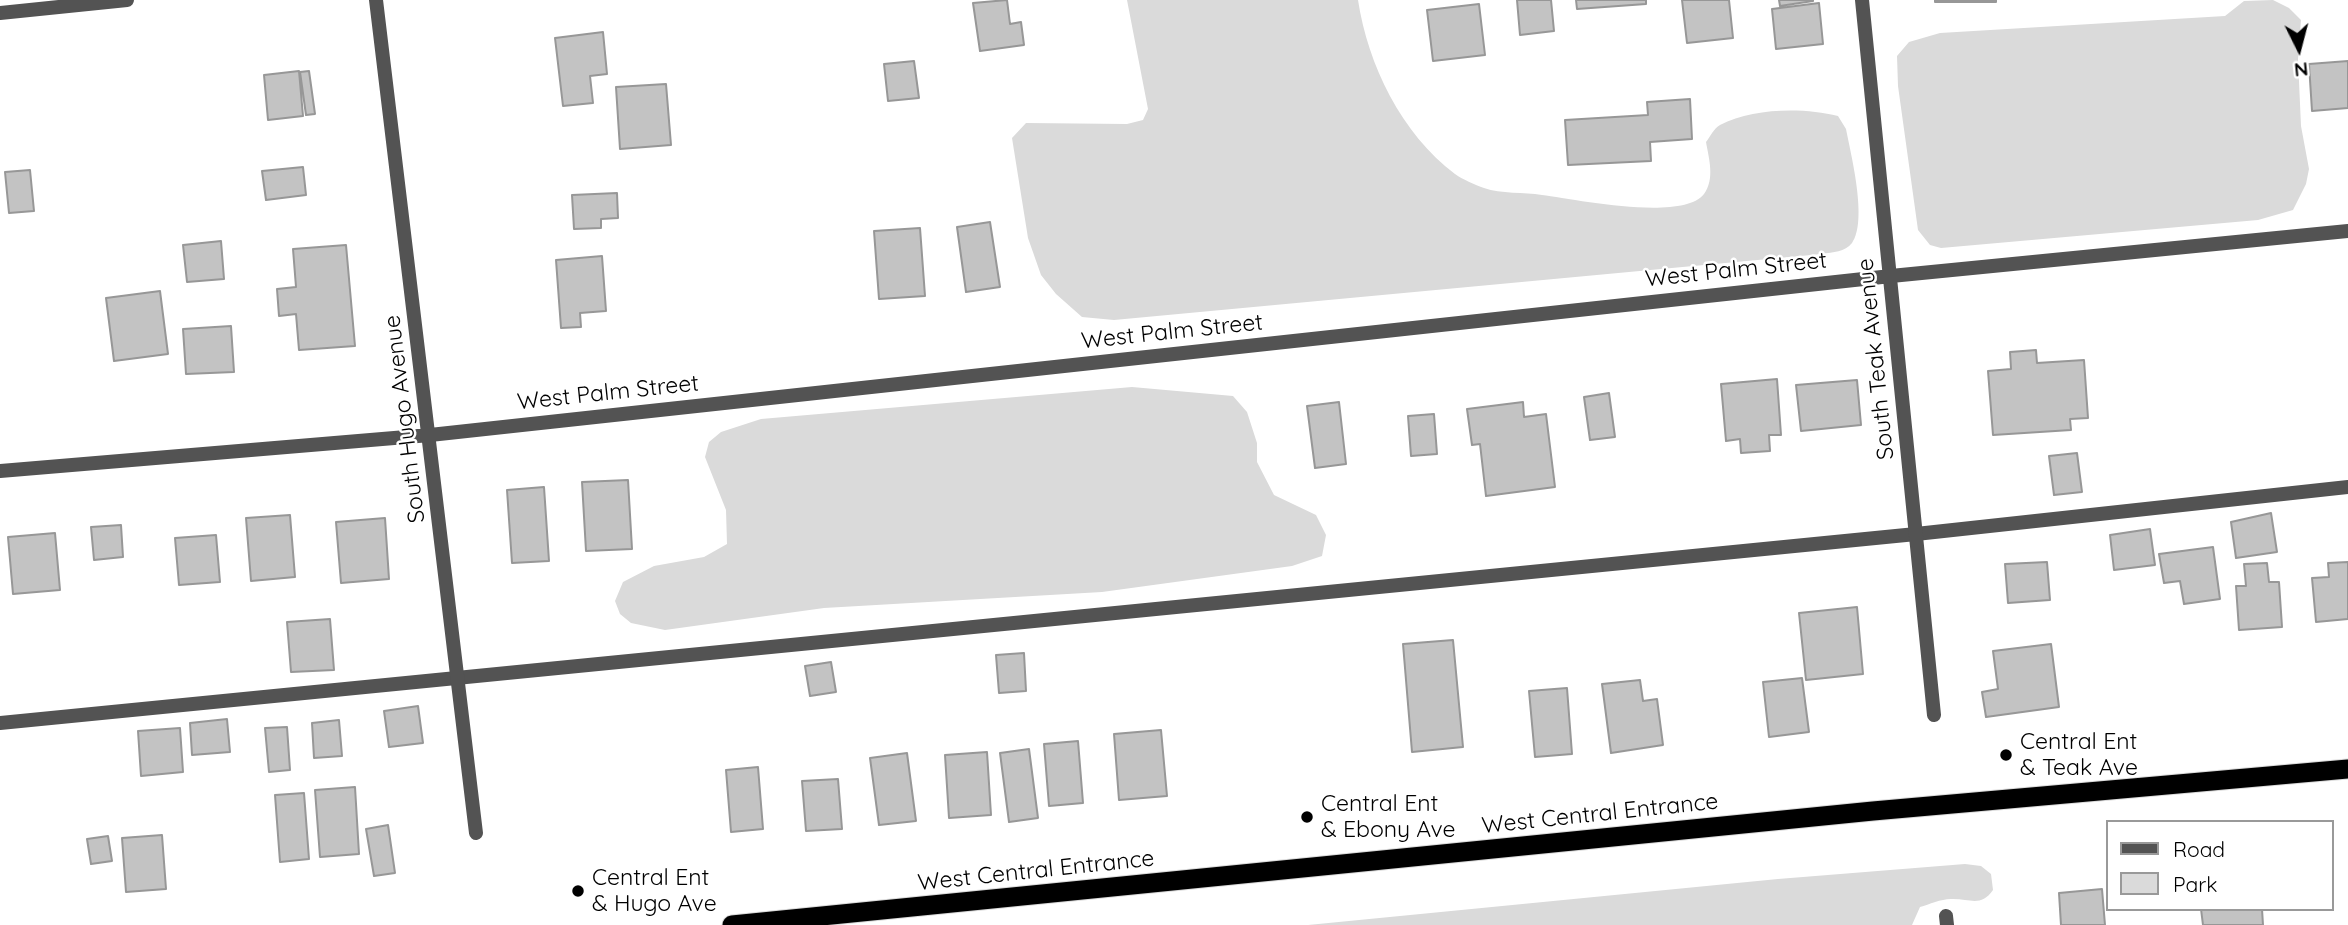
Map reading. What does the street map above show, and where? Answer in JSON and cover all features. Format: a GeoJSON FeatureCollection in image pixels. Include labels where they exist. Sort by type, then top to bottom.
{"type":"FeatureCollection","features":[{"type":"Feature","properties":{"kind":"highway","name":"West Central Entrance"},"geometry":{"type":"LineString","coordinates":[[732,925],[1873,811],[2348,769]]}},
{"type":"Feature","properties":{"kind":"street"},"geometry":{"type":"LineString","coordinates":[[0,13],[128,0]]}},
{"type":"Feature","properties":{"kind":"street","name":"South Hugo Avenue"},"geometry":{"type":"LineString","coordinates":[[376,0],[476,833]]}},
{"type":"Feature","properties":{"kind":"street","name":"South Teak Avenue"},"geometry":{"type":"LineString","coordinates":[[1862,0],[1934,715]]}},
{"type":"Feature","properties":{"kind":"street","name":"West Palm Street"},"geometry":{"type":"LineString","coordinates":[[0,471],[430,435],[1891,276],[2348,231]]}},
{"type":"Feature","properties":{"kind":"street"},"geometry":{"type":"LineString","coordinates":[[0,723],[1916,534],[2348,487]]}},
{"type":"Feature","properties":{"kind":"green space"},"geometry":{"type":"Polygon","coordinates":[[[1127,0],[1358,0],[1379,73],[1403,118],[1418,139],[1455,174],[1491,190],[1601,204],[1674,207],[1692,202],[1704,194],[1710,169],[1706,142],[1720,125],[1762,112],[1794,110],[1838,116],[1846,129],[1854,171],[1859,220],[1857,233],[1846,248],[1822,254],[1114,320],[1082,317],[1056,294],[1041,275],[1028,238],[1012,138],[1026,123],[1127,124],[1143,120],[1148,109],[1127,0]]]}},
{"type":"Feature","properties":{"kind":"green space"},"geometry":{"type":"Polygon","coordinates":[[[2273,0],[2289,8],[2301,20],[2298,59],[2301,126],[2309,169],[2306,184],[2293,210],[2258,220],[1941,248],[1930,245],[1918,230],[1898,86],[1897,56],[1909,42],[1940,33],[2225,16],[2244,1],[2273,0]]]}},
{"type":"Feature","properties":{"kind":"green space"},"geometry":{"type":"Polygon","coordinates":[[[1132,387],[1233,396],[1247,412],[1257,443],[1257,462],[1274,495],[1316,515],[1326,535],[1322,556],[1292,566],[1102,592],[824,608],[665,630],[631,623],[620,614],[615,601],[623,582],[654,566],[704,557],[727,544],[726,510],[705,457],[709,442],[721,432],[761,419],[1132,387]]]}},
{"type":"Feature","properties":{"kind":"green space"},"geometry":{"type":"Polygon","coordinates":[[[1965,864],[1981,866],[1991,874],[1993,890],[1989,895],[1975,901],[1949,899],[1920,907],[1912,925],[1308,925],[1778,879],[1965,864]]]}},
{"type":"Feature","properties":{"kind":"building"},"geometry":{"type":"Polygon","coordinates":[[[1007,0],[1010,24],[1021,22],[1024,45],[980,51],[973,3],[1007,0]]]}},
{"type":"Feature","properties":{"kind":"building"},"geometry":{"type":"Polygon","coordinates":[[[1517,0],[1551,0],[1554,31],[1520,35],[1517,0]]]}},
{"type":"Feature","properties":{"kind":"building"},"geometry":{"type":"Polygon","coordinates":[[[1576,0],[1646,0],[1646,4],[1577,9],[1576,0]]]}},
{"type":"Feature","properties":{"kind":"building"},"geometry":{"type":"Polygon","coordinates":[[[1682,0],[1729,0],[1733,38],[1687,43],[1682,0]]]}},
{"type":"Feature","properties":{"kind":"building"},"geometry":{"type":"Polygon","coordinates":[[[1779,0],[1813,0],[1813,1],[1780,6],[1779,0]]]}},
{"type":"Feature","properties":{"kind":"building"},"geometry":{"type":"Polygon","coordinates":[[[1996,0],[1996,2],[1935,2],[1996,0]]]}},
{"type":"Feature","properties":{"kind":"building"},"geometry":{"type":"Polygon","coordinates":[[[1819,3],[1823,44],[1776,49],[1772,9],[1819,3]]]}},
{"type":"Feature","properties":{"kind":"building"},"geometry":{"type":"Polygon","coordinates":[[[1479,4],[1485,55],[1433,61],[1427,10],[1479,4]]]}},
{"type":"Feature","properties":{"kind":"building"},"geometry":{"type":"Polygon","coordinates":[[[603,32],[607,74],[590,76],[593,103],[563,106],[555,38],[603,32]]]}},
{"type":"Feature","properties":{"kind":"building"},"geometry":{"type":"Polygon","coordinates":[[[914,61],[919,98],[888,101],[884,64],[914,61]]]}},
{"type":"Feature","properties":{"kind":"building"},"geometry":{"type":"Polygon","coordinates":[[[2348,61],[2348,108],[2312,111],[2309,64],[2348,61]]]}},
{"type":"Feature","properties":{"kind":"building"},"geometry":{"type":"Polygon","coordinates":[[[299,71],[303,116],[268,120],[264,75],[299,71]]]}},
{"type":"Feature","properties":{"kind":"building"},"geometry":{"type":"Polygon","coordinates":[[[309,71],[315,114],[306,115],[300,72],[309,71]]]}},
{"type":"Feature","properties":{"kind":"building"},"geometry":{"type":"Polygon","coordinates":[[[666,84],[671,145],[620,149],[616,87],[666,84]]]}},
{"type":"Feature","properties":{"kind":"building"},"geometry":{"type":"Polygon","coordinates":[[[1690,99],[1692,139],[1650,142],[1651,161],[1568,165],[1565,120],[1648,115],[1647,102],[1690,99]]]}},
{"type":"Feature","properties":{"kind":"building"},"geometry":{"type":"Polygon","coordinates":[[[303,167],[306,195],[266,200],[262,171],[303,167]]]}},
{"type":"Feature","properties":{"kind":"building"},"geometry":{"type":"Polygon","coordinates":[[[30,170],[34,211],[9,213],[5,172],[30,170]]]}},
{"type":"Feature","properties":{"kind":"building"},"geometry":{"type":"Polygon","coordinates":[[[617,193],[618,218],[601,219],[601,228],[574,229],[572,195],[617,193]]]}},
{"type":"Feature","properties":{"kind":"building"},"geometry":{"type":"Polygon","coordinates":[[[990,222],[1000,287],[966,292],[957,227],[990,222]]]}},
{"type":"Feature","properties":{"kind":"building"},"geometry":{"type":"Polygon","coordinates":[[[920,228],[925,296],[879,299],[874,231],[920,228]]]}},
{"type":"Feature","properties":{"kind":"building"},"geometry":{"type":"Polygon","coordinates":[[[221,241],[224,279],[187,282],[183,245],[221,241]]]}},
{"type":"Feature","properties":{"kind":"building"},"geometry":{"type":"Polygon","coordinates":[[[346,245],[355,346],[299,350],[296,314],[279,316],[277,289],[296,287],[293,249],[346,245]]]}},
{"type":"Feature","properties":{"kind":"building"},"geometry":{"type":"Polygon","coordinates":[[[602,256],[606,311],[580,313],[581,327],[561,328],[556,260],[602,256]]]}},
{"type":"Feature","properties":{"kind":"building"},"geometry":{"type":"Polygon","coordinates":[[[160,291],[168,354],[114,361],[106,298],[160,291]]]}},
{"type":"Feature","properties":{"kind":"building"},"geometry":{"type":"Polygon","coordinates":[[[231,326],[234,372],[186,374],[183,329],[231,326]]]}},
{"type":"Feature","properties":{"kind":"building"},"geometry":{"type":"Polygon","coordinates":[[[2036,350],[2037,363],[2084,360],[2088,418],[2070,419],[2071,430],[1993,435],[1988,371],[2011,369],[2010,352],[2036,350]]]}},
{"type":"Feature","properties":{"kind":"building"},"geometry":{"type":"Polygon","coordinates":[[[1777,379],[1781,435],[1769,435],[1770,451],[1741,453],[1740,439],[1726,441],[1721,384],[1777,379]]]}},
{"type":"Feature","properties":{"kind":"building"},"geometry":{"type":"Polygon","coordinates":[[[1857,380],[1861,425],[1801,431],[1796,385],[1857,380]]]}},
{"type":"Feature","properties":{"kind":"building"},"geometry":{"type":"Polygon","coordinates":[[[1609,393],[1615,437],[1590,440],[1584,397],[1609,393]]]}},
{"type":"Feature","properties":{"kind":"building"},"geometry":{"type":"Polygon","coordinates":[[[1339,402],[1346,464],[1315,468],[1307,406],[1339,402]]]}},
{"type":"Feature","properties":{"kind":"building"},"geometry":{"type":"Polygon","coordinates":[[[1523,402],[1524,417],[1546,414],[1555,487],[1486,496],[1480,444],[1472,445],[1467,409],[1523,402]]]}},
{"type":"Feature","properties":{"kind":"building"},"geometry":{"type":"Polygon","coordinates":[[[1434,414],[1437,454],[1411,456],[1408,416],[1434,414]]]}},
{"type":"Feature","properties":{"kind":"building"},"geometry":{"type":"Polygon","coordinates":[[[2077,453],[2082,492],[2054,495],[2049,456],[2077,453]]]}},
{"type":"Feature","properties":{"kind":"building"},"geometry":{"type":"Polygon","coordinates":[[[628,480],[632,549],[586,551],[582,482],[628,480]]]}},
{"type":"Feature","properties":{"kind":"building"},"geometry":{"type":"Polygon","coordinates":[[[544,487],[549,561],[512,563],[507,490],[544,487]]]}},
{"type":"Feature","properties":{"kind":"building"},"geometry":{"type":"Polygon","coordinates":[[[2271,513],[2277,552],[2236,558],[2231,522],[2271,513]]]}},
{"type":"Feature","properties":{"kind":"building"},"geometry":{"type":"Polygon","coordinates":[[[290,515],[295,577],[251,581],[246,518],[290,515]]]}},
{"type":"Feature","properties":{"kind":"building"},"geometry":{"type":"Polygon","coordinates":[[[385,518],[389,579],[341,583],[336,522],[385,518]]]}},
{"type":"Feature","properties":{"kind":"building"},"geometry":{"type":"Polygon","coordinates":[[[121,525],[123,557],[94,560],[91,527],[121,525]]]}},
{"type":"Feature","properties":{"kind":"building"},"geometry":{"type":"Polygon","coordinates":[[[2150,529],[2155,565],[2114,570],[2110,535],[2150,529]]]}},
{"type":"Feature","properties":{"kind":"building"},"geometry":{"type":"Polygon","coordinates":[[[55,533],[60,590],[13,594],[8,537],[55,533]]]}},
{"type":"Feature","properties":{"kind":"building"},"geometry":{"type":"Polygon","coordinates":[[[216,535],[220,582],[179,585],[175,538],[216,535]]]}},
{"type":"Feature","properties":{"kind":"building"},"geometry":{"type":"Polygon","coordinates":[[[2213,547],[2220,599],[2184,604],[2180,581],[2164,583],[2159,554],[2213,547]]]}},
{"type":"Feature","properties":{"kind":"building"},"geometry":{"type":"Polygon","coordinates":[[[2047,562],[2050,600],[2008,603],[2005,564],[2047,562]]]}},
{"type":"Feature","properties":{"kind":"building"},"geometry":{"type":"Polygon","coordinates":[[[2348,562],[2348,619],[2316,622],[2312,578],[2329,577],[2328,563],[2348,562]]]}},
{"type":"Feature","properties":{"kind":"building"},"geometry":{"type":"Polygon","coordinates":[[[2267,563],[2269,582],[2279,582],[2282,627],[2239,630],[2236,586],[2246,586],[2244,564],[2267,563]]]}},
{"type":"Feature","properties":{"kind":"building"},"geometry":{"type":"Polygon","coordinates":[[[1857,607],[1863,674],[1806,680],[1799,613],[1857,607]]]}},
{"type":"Feature","properties":{"kind":"building"},"geometry":{"type":"Polygon","coordinates":[[[330,619],[334,670],[291,672],[287,622],[330,619]]]}},
{"type":"Feature","properties":{"kind":"building"},"geometry":{"type":"Polygon","coordinates":[[[1453,640],[1463,747],[1412,752],[1403,644],[1453,640]]]}},
{"type":"Feature","properties":{"kind":"building"},"geometry":{"type":"Polygon","coordinates":[[[2051,644],[2059,707],[1986,717],[1982,692],[1998,689],[1993,651],[2051,644]]]}},
{"type":"Feature","properties":{"kind":"building"},"geometry":{"type":"Polygon","coordinates":[[[1024,653],[1026,691],[999,693],[996,655],[1024,653]]]}},
{"type":"Feature","properties":{"kind":"building"},"geometry":{"type":"Polygon","coordinates":[[[831,662],[836,692],[810,696],[805,666],[831,662]]]}},
{"type":"Feature","properties":{"kind":"building"},"geometry":{"type":"Polygon","coordinates":[[[1802,678],[1809,732],[1769,737],[1763,682],[1802,678]]]}},
{"type":"Feature","properties":{"kind":"building"},"geometry":{"type":"Polygon","coordinates":[[[1640,680],[1643,701],[1657,699],[1663,745],[1611,753],[1602,684],[1640,680]]]}},
{"type":"Feature","properties":{"kind":"building"},"geometry":{"type":"Polygon","coordinates":[[[1567,688],[1572,754],[1535,757],[1529,691],[1567,688]]]}},
{"type":"Feature","properties":{"kind":"building"},"geometry":{"type":"Polygon","coordinates":[[[418,706],[423,743],[389,747],[384,711],[418,706]]]}},
{"type":"Feature","properties":{"kind":"building"},"geometry":{"type":"Polygon","coordinates":[[[227,719],[230,752],[192,755],[190,723],[227,719]]]}},
{"type":"Feature","properties":{"kind":"building"},"geometry":{"type":"Polygon","coordinates":[[[339,720],[342,756],[314,758],[312,723],[339,720]]]}},
{"type":"Feature","properties":{"kind":"building"},"geometry":{"type":"Polygon","coordinates":[[[287,727],[290,770],[269,772],[265,728],[287,727]]]}},
{"type":"Feature","properties":{"kind":"building"},"geometry":{"type":"Polygon","coordinates":[[[180,728],[183,772],[141,776],[138,731],[180,728]]]}},
{"type":"Feature","properties":{"kind":"building"},"geometry":{"type":"Polygon","coordinates":[[[1161,730],[1167,796],[1119,800],[1114,734],[1161,730]]]}},
{"type":"Feature","properties":{"kind":"building"},"geometry":{"type":"Polygon","coordinates":[[[1078,741],[1083,803],[1049,806],[1044,744],[1078,741]]]}},
{"type":"Feature","properties":{"kind":"building"},"geometry":{"type":"Polygon","coordinates":[[[1029,749],[1038,818],[1009,822],[1000,753],[1029,749]]]}},
{"type":"Feature","properties":{"kind":"building"},"geometry":{"type":"Polygon","coordinates":[[[987,752],[991,815],[949,818],[945,755],[987,752]]]}},
{"type":"Feature","properties":{"kind":"building"},"geometry":{"type":"Polygon","coordinates":[[[907,753],[916,821],[879,825],[870,758],[907,753]]]}},
{"type":"Feature","properties":{"kind":"building"},"geometry":{"type":"Polygon","coordinates":[[[758,767],[763,829],[731,832],[726,770],[758,767]]]}},
{"type":"Feature","properties":{"kind":"building"},"geometry":{"type":"Polygon","coordinates":[[[838,779],[842,829],[806,831],[802,781],[838,779]]]}},
{"type":"Feature","properties":{"kind":"building"},"geometry":{"type":"Polygon","coordinates":[[[355,787],[359,854],[320,857],[315,790],[355,787]]]}},
{"type":"Feature","properties":{"kind":"building"},"geometry":{"type":"Polygon","coordinates":[[[304,793],[309,859],[280,862],[275,795],[304,793]]]}},
{"type":"Feature","properties":{"kind":"building"},"geometry":{"type":"Polygon","coordinates":[[[388,825],[395,873],[374,876],[366,829],[388,825]]]}},
{"type":"Feature","properties":{"kind":"building"},"geometry":{"type":"Polygon","coordinates":[[[162,835],[166,889],[126,892],[122,838],[162,835]]]}},
{"type":"Feature","properties":{"kind":"building"},"geometry":{"type":"Polygon","coordinates":[[[108,836],[112,861],[91,864],[87,839],[108,836]]]}},
{"type":"Feature","properties":{"kind":"building"},"geometry":{"type":"Polygon","coordinates":[[[2102,889],[2105,925],[2061,925],[2059,893],[2102,889]]]}},
{"type":"Feature","properties":{"kind":"building"},"geometry":{"type":"Polygon","coordinates":[[[2201,911],[2262,911],[2263,925],[2203,925],[2201,911]]]}},
{"type":"Feature","properties":{"kind":"place","name":"Central Ent & Teak Ave"},"geometry":{"type":"Point","coordinates":[2006,755]}},
{"type":"Feature","properties":{"kind":"place","name":"Central Ent & Ebony Ave"},"geometry":{"type":"Point","coordinates":[1307,817]}},
{"type":"Feature","properties":{"kind":"place","name":"Central Ent & Hugo Ave"},"geometry":{"type":"Point","coordinates":[578,891]}}]}
